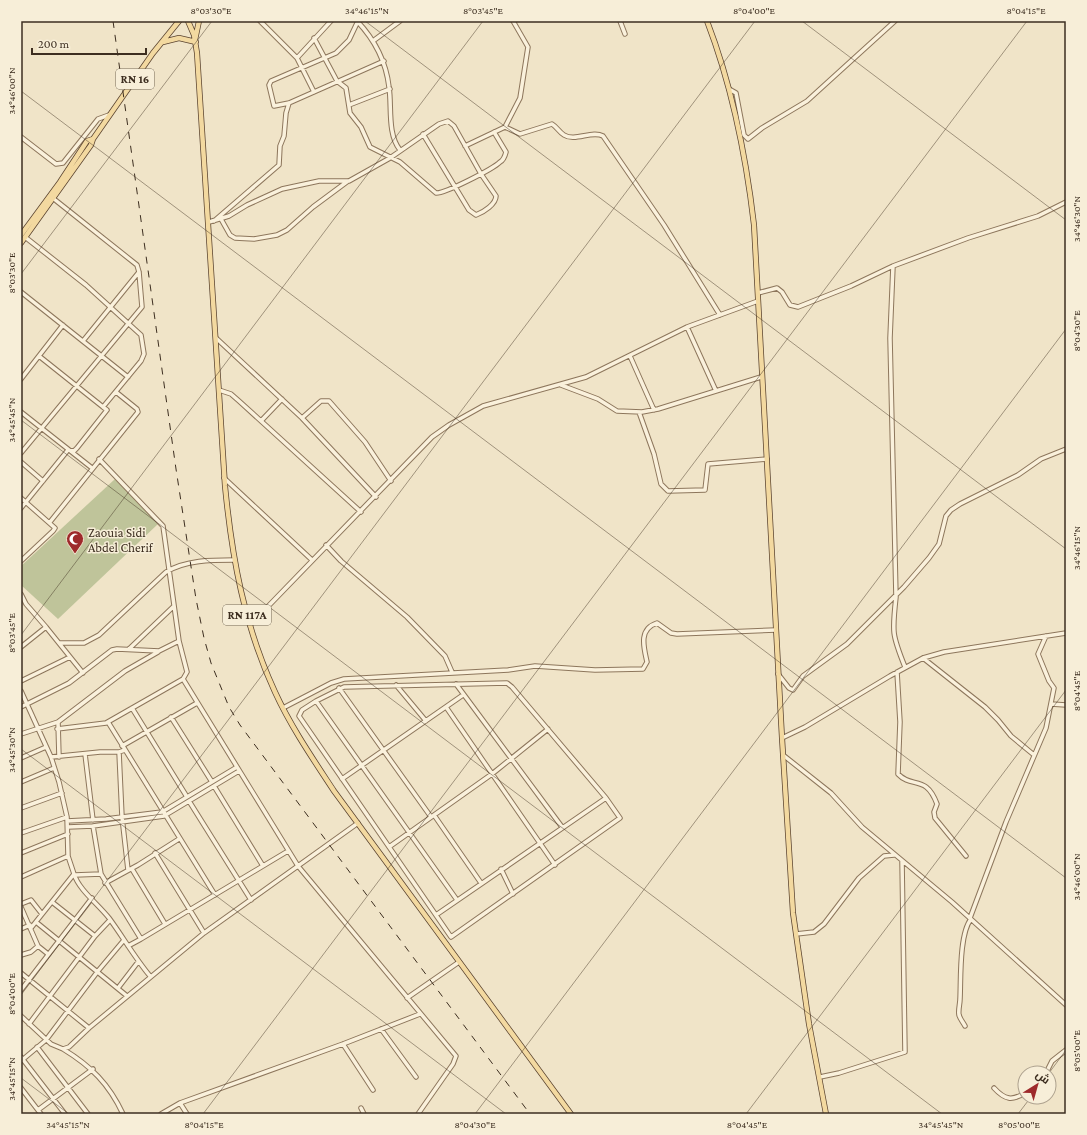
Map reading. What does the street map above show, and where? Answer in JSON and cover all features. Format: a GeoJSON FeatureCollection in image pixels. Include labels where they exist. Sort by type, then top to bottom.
{"type":"FeatureCollection","features":[{"type":"Feature","properties":{"kind":"main road","name":"RN 16"},"geometry":{"type":"LineString","coordinates":[[23,236],[54,199],[91,145],[93,139],[109,115],[161,43],[179,21]]}},
{"type":"Feature","properties":{"kind":"main road","name":"RN 117A"},"geometry":{"type":"LineString","coordinates":[[188,21],[195,41],[211,221],[224,478],[234,560],[250,626],[261,657],[283,708],[309,752],[444,942],[571,1114]]}},
{"type":"Feature","properties":{"kind":"main road"},"geometry":{"type":"LineString","coordinates":[[161,43],[179,38],[195,41],[199,21]]}},
{"type":"Feature","properties":{"kind":"main road"},"geometry":{"type":"LineString","coordinates":[[707,21],[729,89],[750,195],[758,293],[761,378],[767,459],[778,673],[796,934],[809,1024],[826,1114]]}},
{"type":"Feature","properties":{"kind":"main road","name":"RN 16"},"geometry":{"type":"LineString","coordinates":[[21,243],[23,236],[87,141],[93,139]]}},
{"type":"Feature","properties":{"kind":"street"},"geometry":{"type":"LineString","coordinates":[[260,21],[296,58],[314,92]]}},
{"type":"Feature","properties":{"kind":"street"},"geometry":{"type":"LineString","coordinates":[[296,58],[332,21]]}},
{"type":"Feature","properties":{"kind":"street"},"geometry":{"type":"LineString","coordinates":[[384,60],[289,103],[274,106],[270,84],[272,81],[325,59],[343,47],[349,40],[357,21],[374,42],[384,60],[390,89],[395,140],[400,150]]}},
{"type":"Feature","properties":{"kind":"street"},"geometry":{"type":"LineString","coordinates":[[374,42],[400,21]]}},
{"type":"Feature","properties":{"kind":"street"},"geometry":{"type":"LineString","coordinates":[[465,146],[505,127],[520,98],[528,47],[513,21]]}},
{"type":"Feature","properties":{"kind":"street"},"geometry":{"type":"LineString","coordinates":[[620,21],[625,34]]}},
{"type":"Feature","properties":{"kind":"street"},"geometry":{"type":"LineString","coordinates":[[729,89],[736,93],[744,135],[748,139],[762,128],[807,101],[894,21]]}},
{"type":"Feature","properties":{"kind":"street"},"geometry":{"type":"LineString","coordinates":[[314,38],[337,81],[346,88],[350,113],[361,127],[370,147],[402,164],[436,193],[440,193],[481,174],[499,163],[506,154],[494,132]]}},
{"type":"Feature","properties":{"kind":"street"},"geometry":{"type":"LineString","coordinates":[[349,105],[390,89]]}},
{"type":"Feature","properties":{"kind":"street"},"geometry":{"type":"LineString","coordinates":[[211,221],[280,165],[280,146],[284,135],[286,113],[289,103]]}},
{"type":"Feature","properties":{"kind":"street"},"geometry":{"type":"LineString","coordinates":[[21,137],[56,164],[63,163],[98,119],[109,115]]}},
{"type":"Feature","properties":{"kind":"street"},"geometry":{"type":"LineString","coordinates":[[221,219],[230,235],[235,238],[254,239],[277,235],[287,230],[312,207],[349,180],[390,158],[400,150],[424,134],[439,124],[449,121],[454,126],[481,174],[497,197],[492,204],[480,214],[476,215],[470,212],[424,134]]}},
{"type":"Feature","properties":{"kind":"street"},"geometry":{"type":"LineString","coordinates":[[505,127],[520,134],[552,124],[564,135],[570,137],[598,134],[603,136],[664,225],[720,315]]}},
{"type":"Feature","properties":{"kind":"street"},"geometry":{"type":"LineString","coordinates":[[211,221],[221,219],[282,189],[319,181],[349,180]]}},
{"type":"Feature","properties":{"kind":"street"},"geometry":{"type":"LineString","coordinates":[[21,453],[40,427],[102,356],[142,307],[137,265],[54,199]]}},
{"type":"Feature","properties":{"kind":"street"},"geometry":{"type":"LineString","coordinates":[[758,293],[777,288],[782,292],[790,305],[798,307],[851,286],[893,266],[968,238],[1038,216],[1066,202]]}},
{"type":"Feature","properties":{"kind":"street"},"geometry":{"type":"LineString","coordinates":[[23,236],[86,285],[142,336],[144,354],[141,362],[103,407]]}},
{"type":"Feature","properties":{"kind":"street"},"geometry":{"type":"LineString","coordinates":[[893,266],[890,338],[896,595],[893,633],[905,667]]}},
{"type":"Feature","properties":{"kind":"street"},"geometry":{"type":"LineString","coordinates":[[83,341],[139,272]]}},
{"type":"Feature","properties":{"kind":"street"},"geometry":{"type":"LineString","coordinates":[[21,292],[128,377]]}},
{"type":"Feature","properties":{"kind":"street"},"geometry":{"type":"LineString","coordinates":[[250,626],[326,545],[376,497],[432,437],[449,424],[487,405],[561,386],[586,377],[687,327],[758,301]]}},
{"type":"Feature","properties":{"kind":"street"},"geometry":{"type":"LineString","coordinates":[[21,379],[63,325]]}},
{"type":"Feature","properties":{"kind":"street"},"geometry":{"type":"LineString","coordinates":[[687,327],[716,391]]}},
{"type":"Feature","properties":{"kind":"street"},"geometry":{"type":"LineString","coordinates":[[216,338],[302,418],[376,497]]}},
{"type":"Feature","properties":{"kind":"street"},"geometry":{"type":"LineString","coordinates":[[39,356],[106,410],[77,448],[74,451],[68,450]]}},
{"type":"Feature","properties":{"kind":"street"},"geometry":{"type":"LineString","coordinates":[[630,356],[654,410]]}},
{"type":"Feature","properties":{"kind":"street"},"geometry":{"type":"LineString","coordinates":[[561,386],[598,399],[613,409],[639,412],[654,410],[761,378]]}},
{"type":"Feature","properties":{"kind":"street"},"geometry":{"type":"LineString","coordinates":[[219,390],[233,396],[361,512]]}},
{"type":"Feature","properties":{"kind":"street"},"geometry":{"type":"LineString","coordinates":[[50,522],[138,411],[116,392]]}},
{"type":"Feature","properties":{"kind":"street"},"geometry":{"type":"LineString","coordinates":[[262,421],[282,399]]}},
{"type":"Feature","properties":{"kind":"street"},"geometry":{"type":"LineString","coordinates":[[302,418],[321,401],[329,401],[365,442],[391,481]]}},
{"type":"Feature","properties":{"kind":"street"},"geometry":{"type":"LineString","coordinates":[[21,412],[92,468]]}},
{"type":"Feature","properties":{"kind":"street"},"geometry":{"type":"LineString","coordinates":[[639,412],[654,454],[661,484],[668,491],[704,491],[706,487],[706,466],[709,463],[767,459]]}},
{"type":"Feature","properties":{"kind":"street"},"geometry":{"type":"LineString","coordinates":[[778,673],[789,688],[795,689],[803,676],[845,646],[896,595],[938,548],[946,516],[951,510],[1018,475],[1041,459],[1066,449]]}},
{"type":"Feature","properties":{"kind":"street"},"geometry":{"type":"LineString","coordinates":[[21,508],[68,450]]}},
{"type":"Feature","properties":{"kind":"street"},"geometry":{"type":"LineString","coordinates":[[57,729],[108,722],[183,679],[187,672],[179,641],[164,526],[99,459]]}},
{"type":"Feature","properties":{"kind":"street"},"geometry":{"type":"LineString","coordinates":[[21,462],[44,480]]}},
{"type":"Feature","properties":{"kind":"street"},"geometry":{"type":"LineString","coordinates":[[224,478],[312,560]]}},
{"type":"Feature","properties":{"kind":"street"},"geometry":{"type":"LineString","coordinates":[[21,498],[54,527],[53,531],[21,561]]}},
{"type":"Feature","properties":{"kind":"street"},"geometry":{"type":"LineString","coordinates":[[326,545],[341,561],[407,617],[445,656],[452,672]]}},
{"type":"Feature","properties":{"kind":"street"},"geometry":{"type":"LineString","coordinates":[[60,643],[84,643],[99,636],[170,570],[190,563],[234,560]]}},
{"type":"Feature","properties":{"kind":"street"},"geometry":{"type":"LineString","coordinates":[[21,594],[26,604],[60,643],[83,673]]}},
{"type":"Feature","properties":{"kind":"street"},"geometry":{"type":"LineString","coordinates":[[21,602],[26,604]]}},
{"type":"Feature","properties":{"kind":"street"},"geometry":{"type":"LineString","coordinates":[[129,649],[174,606]]}},
{"type":"Feature","properties":{"kind":"street"},"geometry":{"type":"LineString","coordinates":[[283,708],[331,683],[344,679],[513,669],[535,666],[595,670],[643,669],[647,662],[643,647],[644,636],[650,627],[657,623],[671,633],[677,634],[776,630]]}},
{"type":"Feature","properties":{"kind":"street"},"geometry":{"type":"LineString","coordinates":[[21,647],[46,628]]}},
{"type":"Feature","properties":{"kind":"street"},"geometry":{"type":"LineString","coordinates":[[782,738],[805,727],[905,667],[923,658],[944,652],[1066,633]]}},
{"type":"Feature","properties":{"kind":"street"},"geometry":{"type":"LineString","coordinates":[[965,1026],[959,1013],[959,978],[963,945],[968,923],[1046,728],[1051,704],[1054,688],[1049,681],[1038,654],[1046,636]]}},
{"type":"Feature","properties":{"kind":"street"},"geometry":{"type":"LineString","coordinates":[[21,734],[38,727],[58,722],[125,671],[158,651],[179,641]]}},
{"type":"Feature","properties":{"kind":"street"},"geometry":{"type":"LineString","coordinates":[[21,707],[69,683],[112,650],[129,649],[158,651]]}},
{"type":"Feature","properties":{"kind":"street"},"geometry":{"type":"LineString","coordinates":[[21,681],[70,656]]}},
{"type":"Feature","properties":{"kind":"street"},"geometry":{"type":"LineString","coordinates":[[923,658],[989,711],[1010,736],[1034,755]]}},
{"type":"Feature","properties":{"kind":"street"},"geometry":{"type":"LineString","coordinates":[[897,672],[900,722],[898,774],[905,780],[927,787],[937,804],[934,812],[935,818],[966,856]]}},
{"type":"Feature","properties":{"kind":"street"},"geometry":{"type":"LineString","coordinates":[[183,679],[298,866],[454,1053],[456,1059],[419,1113]]}},
{"type":"Feature","properties":{"kind":"street"},"geometry":{"type":"LineString","coordinates":[[444,942],[620,819],[620,815],[512,686],[507,683],[396,685],[339,688],[302,710],[299,717],[451,937]]}},
{"type":"Feature","properties":{"kind":"street"},"geometry":{"type":"LineString","coordinates":[[456,684],[562,827]]}},
{"type":"Feature","properties":{"kind":"street"},"geometry":{"type":"LineString","coordinates":[[396,685],[426,721]]}},
{"type":"Feature","properties":{"kind":"street"},"geometry":{"type":"LineString","coordinates":[[339,688],[481,883]]}},
{"type":"Feature","properties":{"kind":"street"},"geometry":{"type":"LineString","coordinates":[[21,691],[51,757],[62,793],[68,827],[68,856],[74,874],[81,886],[110,920],[138,962],[150,976]]}},
{"type":"Feature","properties":{"kind":"street"},"geometry":{"type":"LineString","coordinates":[[342,779],[463,695]]}},
{"type":"Feature","properties":{"kind":"street"},"geometry":{"type":"LineString","coordinates":[[316,701],[457,900]]}},
{"type":"Feature","properties":{"kind":"street"},"geometry":{"type":"LineString","coordinates":[[122,746],[197,703]]}},
{"type":"Feature","properties":{"kind":"street"},"geometry":{"type":"LineString","coordinates":[[1051,704],[1066,705]]}},
{"type":"Feature","properties":{"kind":"street"},"geometry":{"type":"LineString","coordinates":[[446,707],[555,864]]}},
{"type":"Feature","properties":{"kind":"street"},"geometry":{"type":"LineString","coordinates":[[132,708],[251,900]]}},
{"type":"Feature","properties":{"kind":"street"},"geometry":{"type":"LineString","coordinates":[[172,717],[263,866]]}},
{"type":"Feature","properties":{"kind":"street"},"geometry":{"type":"LineString","coordinates":[[58,722],[59,757]]}},
{"type":"Feature","properties":{"kind":"street"},"geometry":{"type":"LineString","coordinates":[[108,722],[164,816],[215,895]]}},
{"type":"Feature","properties":{"kind":"street"},"geometry":{"type":"LineString","coordinates":[[389,847],[492,774],[548,729]]}},
{"type":"Feature","properties":{"kind":"street"},"geometry":{"type":"LineString","coordinates":[[21,758],[46,748]]}},
{"type":"Feature","properties":{"kind":"street"},"geometry":{"type":"LineString","coordinates":[[51,757],[119,752],[125,750]]}},
{"type":"Feature","properties":{"kind":"street"},"geometry":{"type":"LineString","coordinates":[[119,752],[122,817],[130,870],[165,924]]}},
{"type":"Feature","properties":{"kind":"street"},"geometry":{"type":"LineString","coordinates":[[85,754],[93,820]]}},
{"type":"Feature","properties":{"kind":"street"},"geometry":{"type":"LineString","coordinates":[[783,755],[831,793],[862,827],[971,918],[1066,1005]]}},
{"type":"Feature","properties":{"kind":"street"},"geometry":{"type":"LineString","coordinates":[[21,782],[54,768]]}},
{"type":"Feature","properties":{"kind":"street"},"geometry":{"type":"LineString","coordinates":[[68,827],[94,826],[164,816],[188,799],[238,769]]}},
{"type":"Feature","properties":{"kind":"street"},"geometry":{"type":"LineString","coordinates":[[21,808],[62,793]]}},
{"type":"Feature","properties":{"kind":"street"},"geometry":{"type":"LineString","coordinates":[[436,915],[606,798]]}},
{"type":"Feature","properties":{"kind":"street"},"geometry":{"type":"LineString","coordinates":[[21,833],[67,819],[74,821],[93,820],[162,812],[188,799]]}},
{"type":"Feature","properties":{"kind":"street"},"geometry":{"type":"LineString","coordinates":[[74,821],[75,827]]}},
{"type":"Feature","properties":{"kind":"street"},"geometry":{"type":"LineString","coordinates":[[63,1049],[72,1044],[88,1028],[204,933],[358,823]]}},
{"type":"Feature","properties":{"kind":"street"},"geometry":{"type":"LineString","coordinates":[[94,826],[101,874],[105,883],[141,939]]}},
{"type":"Feature","properties":{"kind":"street"},"geometry":{"type":"LineString","coordinates":[[21,853],[68,834]]}},
{"type":"Feature","properties":{"kind":"street"},"geometry":{"type":"LineString","coordinates":[[105,883],[130,870],[179,839]]}},
{"type":"Feature","properties":{"kind":"street"},"geometry":{"type":"LineString","coordinates":[[128,946],[288,851]]}},
{"type":"Feature","properties":{"kind":"street"},"geometry":{"type":"LineString","coordinates":[[155,853],[204,933]]}},
{"type":"Feature","properties":{"kind":"street"},"geometry":{"type":"LineString","coordinates":[[796,934],[814,932],[824,924],[859,878],[884,856],[894,855]]}},
{"type":"Feature","properties":{"kind":"street"},"geometry":{"type":"LineString","coordinates":[[21,877],[68,856]]}},
{"type":"Feature","properties":{"kind":"street"},"geometry":{"type":"LineString","coordinates":[[820,1077],[839,1073],[905,1052],[902,861]]}},
{"type":"Feature","properties":{"kind":"street"},"geometry":{"type":"LineString","coordinates":[[501,869],[513,894]]}},
{"type":"Feature","properties":{"kind":"street"},"geometry":{"type":"LineString","coordinates":[[74,874],[101,874]]}},
{"type":"Feature","properties":{"kind":"street"},"geometry":{"type":"LineString","coordinates":[[21,929],[31,926],[36,922],[74,874]]}},
{"type":"Feature","properties":{"kind":"street"},"geometry":{"type":"LineString","coordinates":[[21,990],[58,940],[92,898]]}},
{"type":"Feature","properties":{"kind":"street"},"geometry":{"type":"LineString","coordinates":[[21,904],[31,900],[42,914]]}},
{"type":"Feature","properties":{"kind":"street"},"geometry":{"type":"LineString","coordinates":[[52,902],[95,936]]}},
{"type":"Feature","properties":{"kind":"street"},"geometry":{"type":"LineString","coordinates":[[21,907],[31,926],[38,946],[48,954]]}},
{"type":"Feature","properties":{"kind":"street"},"geometry":{"type":"LineString","coordinates":[[28,1024],[95,936],[110,920]]}},
{"type":"Feature","properties":{"kind":"street"},"geometry":{"type":"LineString","coordinates":[[36,922],[127,996]]}},
{"type":"Feature","properties":{"kind":"street"},"geometry":{"type":"LineString","coordinates":[[65,1114],[22,1059],[46,1040],[98,971],[124,940]]}},
{"type":"Feature","properties":{"kind":"street"},"geometry":{"type":"LineString","coordinates":[[21,956],[38,946]]}},
{"type":"Feature","properties":{"kind":"street"},"geometry":{"type":"LineString","coordinates":[[118,988],[138,962]]}},
{"type":"Feature","properties":{"kind":"street"},"geometry":{"type":"LineString","coordinates":[[407,998],[459,962]]}},
{"type":"Feature","properties":{"kind":"street"},"geometry":{"type":"LineString","coordinates":[[21,973],[88,1028]]}},
{"type":"Feature","properties":{"kind":"street"},"geometry":{"type":"LineString","coordinates":[[161,1114],[180,1103],[343,1044],[420,1014]]}},
{"type":"Feature","properties":{"kind":"street"},"geometry":{"type":"LineString","coordinates":[[21,1016],[46,1040],[63,1049],[93,1069],[111,1093],[124,1114]]}},
{"type":"Feature","properties":{"kind":"street"},"geometry":{"type":"LineString","coordinates":[[381,1029],[416,1077]]}},
{"type":"Feature","properties":{"kind":"street"},"geometry":{"type":"LineString","coordinates":[[343,1044],[373,1090]]}},
{"type":"Feature","properties":{"kind":"street"},"geometry":{"type":"LineString","coordinates":[[37,1048],[88,1114]]}},
{"type":"Feature","properties":{"kind":"street"},"geometry":{"type":"LineString","coordinates":[[1050,1065],[1066,1050]]}},
{"type":"Feature","properties":{"kind":"street"},"geometry":{"type":"LineString","coordinates":[[38,1110],[93,1069]]}},
{"type":"Feature","properties":{"kind":"street"},"geometry":{"type":"LineString","coordinates":[[21,1088],[41,1114]]}},
{"type":"Feature","properties":{"kind":"street"},"geometry":{"type":"LineString","coordinates":[[994,1088],[1000,1095],[1008,1099],[1017,1097]]}},
{"type":"Feature","properties":{"kind":"street"},"geometry":{"type":"LineString","coordinates":[[180,1103],[187,1114]]}},
{"type":"Feature","properties":{"kind":"street"},"geometry":{"type":"LineString","coordinates":[[361,1108],[364,1114]]}},
{"type":"Feature","properties":{"kind":"green space"},"geometry":{"type":"Polygon","coordinates":[[[115,479],[159,523],[58,619],[21,585],[21,566],[115,479]]]}},
{"type":"Feature","properties":{"kind":"railway"},"geometry":{"type":"LineString","coordinates":[[113,21],[176,469],[196,599],[211,663],[229,707],[240,725],[530,1114]]}},
{"type":"Feature","properties":{"kind":"place","name":"Zaouia Sidi Abdel Cherif"},"geometry":{"type":"Point","coordinates":[75,554]}}]}
